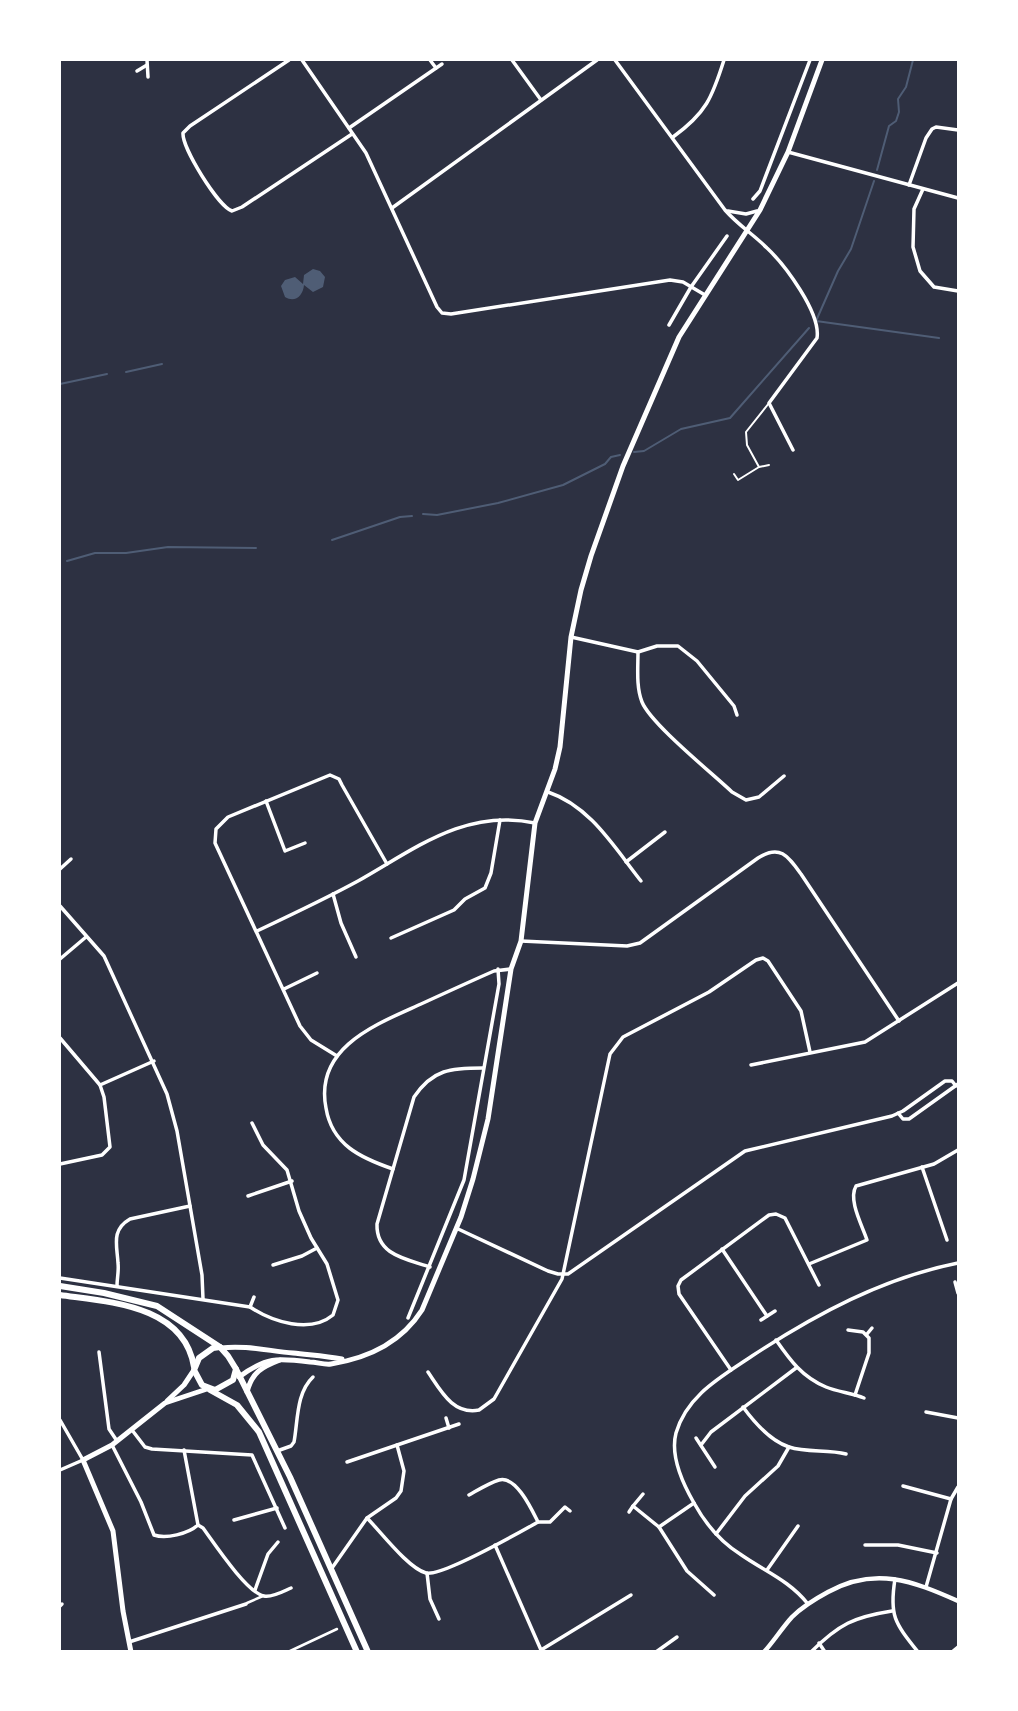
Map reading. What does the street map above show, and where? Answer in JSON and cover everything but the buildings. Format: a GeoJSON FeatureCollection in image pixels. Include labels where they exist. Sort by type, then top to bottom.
{"type":"FeatureCollection","features":[{"type":"Feature","properties":{"kind":"main road"},"geometry":{"type":"LineString","coordinates":[[165,1403],[209,1389],[220,1389],[233,1380],[238,1372],[259,1362],[283,1359],[331,1364],[365,1356],[399,1337],[415,1322],[422,1310],[473,1179],[488,1119],[511,969],[521,941],[535,823],[548,792],[560,747],[571,637],[591,556],[623,466],[680,337],[760,210],[788,152],[822,60]]}},
{"type":"Feature","properties":{"kind":"main road"},"geometry":{"type":"LineString","coordinates":[[60,1286],[157,1306],[220,1348],[238,1372],[277,1451],[368,1651]]}},
{"type":"Feature","properties":{"kind":"main road"},"geometry":{"type":"LineString","coordinates":[[60,1295],[119,1304],[153,1315],[171,1326],[186,1341],[198,1380],[237,1405],[259,1432],[356,1651]]}},
{"type":"Feature","properties":{"kind":"main road"},"geometry":{"type":"LineString","coordinates":[[131,1651],[113,1531],[83,1460],[115,1443],[165,1403],[184,1385],[199,1358],[208,1351],[220,1348],[254,1348],[345,1359]]}},
{"type":"Feature","properties":{"kind":"main road"},"geometry":{"type":"LineString","coordinates":[[247,1392],[253,1374],[283,1359]]}},
{"type":"Feature","properties":{"kind":"street"},"geometry":{"type":"LineString","coordinates":[[289,60],[183,133],[185,146],[222,205],[232,211],[242,207],[352,134]]}},
{"type":"Feature","properties":{"kind":"street"},"geometry":{"type":"LineString","coordinates":[[302,60],[369,160],[442,313],[451,314],[670,280],[684,282],[705,295]]}},
{"type":"Feature","properties":{"kind":"street"},"geometry":{"type":"LineString","coordinates":[[430,60],[436,68]]}},
{"type":"Feature","properties":{"kind":"street"},"geometry":{"type":"LineString","coordinates":[[512,60],[541,100]]}},
{"type":"Feature","properties":{"kind":"street"},"geometry":{"type":"LineString","coordinates":[[392,208],[597,60]]}},
{"type":"Feature","properties":{"kind":"street"},"geometry":{"type":"LineString","coordinates":[[615,60],[726,211],[779,261],[802,293],[811,312],[816,324],[817,338],[769,403],[793,450]]}},
{"type":"Feature","properties":{"kind":"street"},"geometry":{"type":"LineString","coordinates":[[672,138],[695,120],[706,107],[724,60]]}},
{"type":"Feature","properties":{"kind":"street"},"geometry":{"type":"LineString","coordinates":[[752,199],[760,191],[810,60]]}},
{"type":"Feature","properties":{"kind":"street"},"geometry":{"type":"LineString","coordinates":[[137,71],[148,62]]}},
{"type":"Feature","properties":{"kind":"street"},"geometry":{"type":"LineString","coordinates":[[148,62],[148,76]]}},
{"type":"Feature","properties":{"kind":"street"},"geometry":{"type":"LineString","coordinates":[[349,129],[442,64]]}},
{"type":"Feature","properties":{"kind":"street"},"geometry":{"type":"LineString","coordinates":[[796,96],[806,99]]}},
{"type":"Feature","properties":{"kind":"street"},"geometry":{"type":"LineString","coordinates":[[909,185],[928,133],[936,127],[958,130]]}},
{"type":"Feature","properties":{"kind":"street"},"geometry":{"type":"LineString","coordinates":[[788,152],[958,198]]}},
{"type":"Feature","properties":{"kind":"street"},"geometry":{"type":"LineString","coordinates":[[923,189],[914,209],[913,247],[920,271],[934,287],[958,292]]}},
{"type":"Feature","properties":{"kind":"street"},"geometry":{"type":"LineString","coordinates":[[726,211],[746,214],[760,210]]}},
{"type":"Feature","properties":{"kind":"street"},"geometry":{"type":"LineString","coordinates":[[669,325],[691,286],[727,236]]}},
{"type":"Feature","properties":{"kind":"street"},"geometry":{"type":"LineString","coordinates":[[571,637],[638,652],[657,646],[678,646],[696,660],[734,706],[737,715]]}},
{"type":"Feature","properties":{"kind":"street"},"geometry":{"type":"LineString","coordinates":[[638,652],[639,691],[643,704],[654,720],[732,792],[746,800],[760,797],[783,776]]}},
{"type":"Feature","properties":{"kind":"street"},"geometry":{"type":"LineString","coordinates":[[337,1056],[311,1040],[300,1026],[215,843],[216,828],[228,817],[323,777],[335,776],[387,864]]}},
{"type":"Feature","properties":{"kind":"street"},"geometry":{"type":"LineString","coordinates":[[548,792],[585,811],[641,881]]}},
{"type":"Feature","properties":{"kind":"street"},"geometry":{"type":"LineString","coordinates":[[266,801],[285,850],[305,843]]}},
{"type":"Feature","properties":{"kind":"street"},"geometry":{"type":"LineString","coordinates":[[257,931],[468,823],[500,820],[535,823]]}},
{"type":"Feature","properties":{"kind":"street"},"geometry":{"type":"LineString","coordinates":[[391,938],[454,910],[465,899],[485,888],[491,873],[500,820]]}},
{"type":"Feature","properties":{"kind":"street"},"geometry":{"type":"LineString","coordinates":[[626,862],[665,832]]}},
{"type":"Feature","properties":{"kind":"street"},"geometry":{"type":"LineString","coordinates":[[521,941],[627,946],[640,943],[758,858],[766,853],[780,852],[787,855],[797,868],[899,1021]]}},
{"type":"Feature","properties":{"kind":"street"},"geometry":{"type":"LineString","coordinates":[[60,869],[71,859]]}},
{"type":"Feature","properties":{"kind":"street"},"geometry":{"type":"LineString","coordinates":[[333,894],[341,923],[356,957]]}},
{"type":"Feature","properties":{"kind":"street"},"geometry":{"type":"LineString","coordinates":[[60,906],[104,956],[167,1094],[177,1131],[202,1275],[203,1299]]}},
{"type":"Feature","properties":{"kind":"street"},"geometry":{"type":"LineString","coordinates":[[397,926],[401,934]]}},
{"type":"Feature","properties":{"kind":"street"},"geometry":{"type":"LineString","coordinates":[[60,959],[86,937]]}},
{"type":"Feature","properties":{"kind":"street"},"geometry":{"type":"LineString","coordinates":[[428,1372],[446,1398],[458,1409],[473,1412],[494,1399],[564,1275],[613,1048],[629,1033],[709,992],[763,958],[768,961],[801,1012],[810,1052]]}},
{"type":"Feature","properties":{"kind":"street"},"geometry":{"type":"LineString","coordinates":[[393,1169],[350,1151],[337,1137],[327,1116],[323,1095],[337,1056],[349,1042],[368,1028],[498,969],[511,969]]}},
{"type":"Feature","properties":{"kind":"street"},"geometry":{"type":"LineString","coordinates":[[408,1318],[464,1180],[499,984],[498,969]]}},
{"type":"Feature","properties":{"kind":"street"},"geometry":{"type":"LineString","coordinates":[[284,989],[317,973]]}},
{"type":"Feature","properties":{"kind":"street"},"geometry":{"type":"LineString","coordinates":[[751,1065],[865,1042],[958,983]]}},
{"type":"Feature","properties":{"kind":"street"},"geometry":{"type":"LineString","coordinates":[[60,1038],[100,1086],[104,1097],[110,1147],[102,1154],[60,1164]]}},
{"type":"Feature","properties":{"kind":"street"},"geometry":{"type":"LineString","coordinates":[[100,1086],[154,1061]]}},
{"type":"Feature","properties":{"kind":"street"},"geometry":{"type":"LineString","coordinates":[[430,1267],[388,1252],[377,1234],[377,1224],[414,1097],[423,1084],[446,1070],[484,1068]]}},
{"type":"Feature","properties":{"kind":"street"},"geometry":{"type":"LineString","coordinates":[[456,1228],[564,1275],[577,1270],[746,1151],[865,1124],[898,1113],[945,1080],[957,1085],[909,1119],[902,1119],[898,1113]]}},
{"type":"Feature","properties":{"kind":"street"},"geometry":{"type":"LineString","coordinates":[[60,1278],[250,1307],[267,1317],[291,1323],[317,1325],[333,1315],[338,1305],[337,1295],[327,1264],[299,1211],[287,1170],[263,1145],[252,1122]]}},
{"type":"Feature","properties":{"kind":"street"},"geometry":{"type":"LineString","coordinates":[[809,1265],[867,1240],[853,1198],[853,1189],[861,1184],[944,1160],[958,1150]]}},
{"type":"Feature","properties":{"kind":"street"},"geometry":{"type":"LineString","coordinates":[[922,1167],[947,1240]]}},
{"type":"Feature","properties":{"kind":"street"},"geometry":{"type":"LineString","coordinates":[[248,1196],[292,1181]]}},
{"type":"Feature","properties":{"kind":"street"},"geometry":{"type":"LineString","coordinates":[[117,1286],[119,1266],[115,1238],[122,1223],[190,1206]]}},
{"type":"Feature","properties":{"kind":"street"},"geometry":{"type":"LineString","coordinates":[[731,1370],[679,1294],[678,1286],[681,1280],[769,1215],[776,1214],[785,1218],[819,1285]]}},
{"type":"Feature","properties":{"kind":"street"},"geometry":{"type":"LineString","coordinates":[[273,1265],[317,1248]]}},
{"type":"Feature","properties":{"kind":"street"},"geometry":{"type":"LineString","coordinates":[[722,1249],[767,1316]]}},
{"type":"Feature","properties":{"kind":"street"},"geometry":{"type":"LineString","coordinates":[[808,1604],[792,1586],[738,1554],[716,1534],[694,1503],[682,1479],[676,1457],[675,1436],[681,1420],[692,1402],[704,1390],[776,1340],[828,1310],[883,1286],[958,1263]]}},
{"type":"Feature","properties":{"kind":"street"},"geometry":{"type":"LineString","coordinates":[[955,1282],[958,1293]]}},
{"type":"Feature","properties":{"kind":"street"},"geometry":{"type":"LineString","coordinates":[[250,1307],[254,1297]]}},
{"type":"Feature","properties":{"kind":"street"},"geometry":{"type":"LineString","coordinates":[[761,1320],[775,1311]]}},
{"type":"Feature","properties":{"kind":"street"},"geometry":{"type":"LineString","coordinates":[[855,1395],[869,1353],[867,1334],[872,1328]]}},
{"type":"Feature","properties":{"kind":"street"},"geometry":{"type":"LineString","coordinates":[[848,1329],[867,1334]]}},
{"type":"Feature","properties":{"kind":"street"},"geometry":{"type":"LineString","coordinates":[[776,1340],[796,1368],[827,1387],[864,1398]]}},
{"type":"Feature","properties":{"kind":"street"},"geometry":{"type":"LineString","coordinates":[[99,1352],[109,1429],[154,1535],[160,1537],[188,1532],[198,1525]]}},
{"type":"Feature","properties":{"kind":"street"},"geometry":{"type":"LineString","coordinates":[[701,1445],[711,1432],[796,1368]]}},
{"type":"Feature","properties":{"kind":"street"},"geometry":{"type":"LineString","coordinates":[[277,1451],[291,1446],[294,1442],[302,1393],[313,1377]]}},
{"type":"Feature","properties":{"kind":"street"},"geometry":{"type":"LineString","coordinates":[[743,1407],[766,1432],[789,1447],[846,1454]]}},
{"type":"Feature","properties":{"kind":"street"},"geometry":{"type":"LineString","coordinates":[[926,1412],[958,1418]]}},
{"type":"Feature","properties":{"kind":"street"},"geometry":{"type":"LineString","coordinates":[[446,1418],[449,1428]]}},
{"type":"Feature","properties":{"kind":"street"},"geometry":{"type":"LineString","coordinates":[[60,1420],[83,1460],[60,1469]]}},
{"type":"Feature","properties":{"kind":"street"},"geometry":{"type":"LineString","coordinates":[[347,1462],[459,1424]]}},
{"type":"Feature","properties":{"kind":"street"},"geometry":{"type":"LineString","coordinates":[[131,1429],[145,1447],[152,1449],[253,1455],[285,1528]]}},
{"type":"Feature","properties":{"kind":"street"},"geometry":{"type":"LineString","coordinates":[[696,1438],[715,1467]]}},
{"type":"Feature","properties":{"kind":"street"},"geometry":{"type":"LineString","coordinates":[[331,1569],[367,1518],[396,1498],[401,1491],[404,1471],[397,1445]]}},
{"type":"Feature","properties":{"kind":"street"},"geometry":{"type":"LineString","coordinates":[[716,1534],[745,1496],[778,1466],[789,1447]]}},
{"type":"Feature","properties":{"kind":"street"},"geometry":{"type":"LineString","coordinates":[[184,1450],[198,1525]]}},
{"type":"Feature","properties":{"kind":"street"},"geometry":{"type":"LineString","coordinates":[[470,1487],[471,1494],[501,1479],[508,1480],[528,1503],[538,1522]]}},
{"type":"Feature","properties":{"kind":"street"},"geometry":{"type":"LineString","coordinates":[[903,1486],[951,1499]]}},
{"type":"Feature","properties":{"kind":"street"},"geometry":{"type":"LineString","coordinates":[[926,1587],[951,1499],[958,1488]]}},
{"type":"Feature","properties":{"kind":"street"},"geometry":{"type":"LineString","coordinates":[[629,1511],[643,1494]]}},
{"type":"Feature","properties":{"kind":"street"},"geometry":{"type":"LineString","coordinates":[[659,1527],[694,1503]]}},
{"type":"Feature","properties":{"kind":"street"},"geometry":{"type":"LineString","coordinates":[[633,1506],[659,1527],[681,1563],[714,1595]]}},
{"type":"Feature","properties":{"kind":"street"},"geometry":{"type":"LineString","coordinates":[[367,1518],[414,1566],[427,1573],[445,1570],[538,1522],[551,1522],[565,1507],[570,1511]]}},
{"type":"Feature","properties":{"kind":"street"},"geometry":{"type":"LineString","coordinates":[[234,1520],[277,1508]]}},
{"type":"Feature","properties":{"kind":"street"},"geometry":{"type":"LineString","coordinates":[[198,1525],[204,1528],[230,1566],[263,1596]]}},
{"type":"Feature","properties":{"kind":"street"},"geometry":{"type":"LineString","coordinates":[[768,1570],[798,1526]]}},
{"type":"Feature","properties":{"kind":"street"},"geometry":{"type":"LineString","coordinates":[[254,1590],[268,1554],[278,1542]]}},
{"type":"Feature","properties":{"kind":"street"},"geometry":{"type":"LineString","coordinates":[[495,1545],[540,1651],[631,1595]]}},
{"type":"Feature","properties":{"kind":"street"},"geometry":{"type":"LineString","coordinates":[[865,1545],[898,1545],[937,1552]]}},
{"type":"Feature","properties":{"kind":"street"},"geometry":{"type":"LineString","coordinates":[[427,1573],[429,1599],[439,1619]]}},
{"type":"Feature","properties":{"kind":"street"},"geometry":{"type":"LineString","coordinates":[[764,1651],[793,1616],[808,1604],[853,1580],[871,1577],[895,1579],[926,1587],[958,1601]]}},
{"type":"Feature","properties":{"kind":"street"},"geometry":{"type":"LineString","coordinates":[[895,1579],[892,1611],[918,1651]]}},
{"type":"Feature","properties":{"kind":"street"},"geometry":{"type":"LineString","coordinates":[[129,1642],[291,1588]]}},
{"type":"Feature","properties":{"kind":"street"},"geometry":{"type":"LineString","coordinates":[[263,1596],[265,1590]]}},
{"type":"Feature","properties":{"kind":"street"},"geometry":{"type":"LineString","coordinates":[[234,1600],[236,1606]]}},
{"type":"Feature","properties":{"kind":"street"},"geometry":{"type":"LineString","coordinates":[[811,1651],[842,1625],[858,1617],[892,1611]]}},
{"type":"Feature","properties":{"kind":"street"},"geometry":{"type":"LineString","coordinates":[[288,1651],[337,1629]]}},
{"type":"Feature","properties":{"kind":"street"},"geometry":{"type":"LineString","coordinates":[[656,1651],[677,1637]]}},
{"type":"Feature","properties":{"kind":"street"},"geometry":{"type":"LineString","coordinates":[[819,1643],[825,1651]]}},
{"type":"Feature","properties":{"kind":"street"},"geometry":{"type":"LineString","coordinates":[[952,1651],[958,1647]]}},
{"type":"Feature","properties":{"kind":"lane"},"geometry":{"type":"LineString","coordinates":[[759,467],[747,445],[746,432],[769,403]]}},
{"type":"Feature","properties":{"kind":"lane"},"geometry":{"type":"LineString","coordinates":[[734,474],[738,480],[759,467],[769,465]]}},
{"type":"Feature","properties":{"kind":"water"},"geometry":{"type":"Polygon","coordinates":[[[313,269],[320,271],[325,277],[323,287],[313,292],[304,285],[298,297],[285,297],[281,286],[285,280],[295,277],[303,284],[304,275],[313,269]]]}},
{"type":"Feature","properties":{"kind":"waterway"},"geometry":{"type":"LineString","coordinates":[[877,170],[889,126],[896,121],[899,112],[898,99],[906,87],[913,60]]}},
{"type":"Feature","properties":{"kind":"waterway"},"geometry":{"type":"LineString","coordinates":[[816,321],[851,249],[874,181]]}},
{"type":"Feature","properties":{"kind":"waterway"},"geometry":{"type":"LineString","coordinates":[[816,321],[939,338]]}},
{"type":"Feature","properties":{"kind":"waterway"},"geometry":{"type":"LineString","coordinates":[[634,452],[644,451],[681,429],[730,418],[809,328]]}},
{"type":"Feature","properties":{"kind":"waterway"},"geometry":{"type":"LineString","coordinates":[[126,372],[162,364]]}},
{"type":"Feature","properties":{"kind":"waterway"},"geometry":{"type":"LineString","coordinates":[[60,384],[107,374]]}},
{"type":"Feature","properties":{"kind":"waterway"},"geometry":{"type":"LineString","coordinates":[[423,514],[437,515],[498,503],[563,485],[605,464],[611,457],[620,455]]}},
{"type":"Feature","properties":{"kind":"waterway"},"geometry":{"type":"LineString","coordinates":[[332,540],[400,517],[412,516]]}},
{"type":"Feature","properties":{"kind":"waterway"},"geometry":{"type":"LineString","coordinates":[[67,561],[95,553],[126,553],[168,547],[256,548]]}}]}
